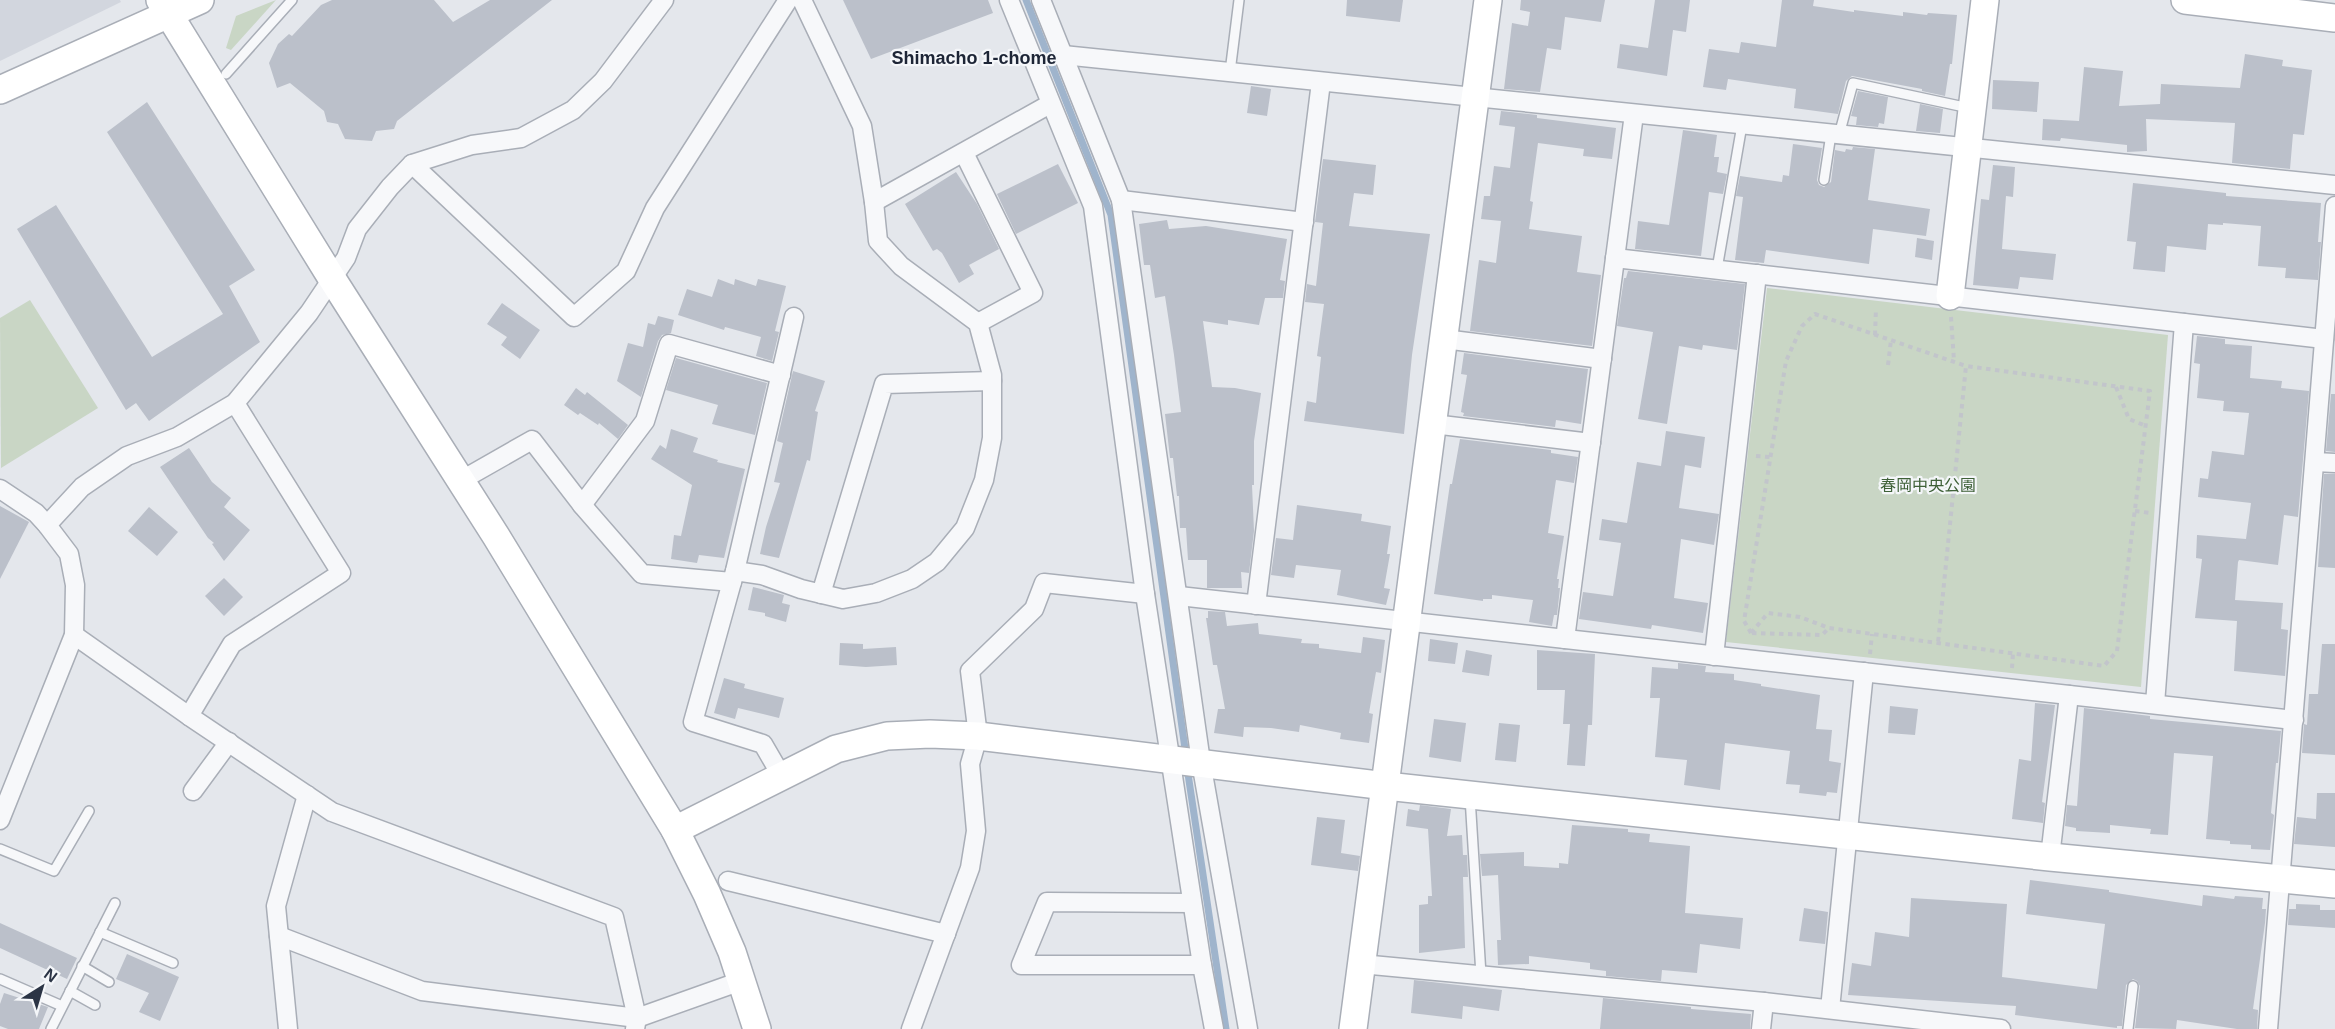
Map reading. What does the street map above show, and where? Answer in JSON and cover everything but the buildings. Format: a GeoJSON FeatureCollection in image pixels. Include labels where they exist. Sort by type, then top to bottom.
{"type":"FeatureCollection","features":[{"type":"Feature","properties":{"kind":"street"},"geometry":{"type":"LineString","coordinates":[[0,90],[165,7],[200,0]]}},
{"type":"Feature","properties":{"kind":"street"},"geometry":{"type":"LineString","coordinates":[[47,525],[82,487],[128,456],[177,437],[235,403],[309,314],[346,258],[357,229],[390,187],[412,164],[472,145],[521,138],[573,110],[603,81],[664,0]]}},
{"type":"Feature","properties":{"kind":"street"},"geometry":{"type":"LineString","coordinates":[[412,164],[574,316],[626,271],[654,208],[788,0]]}},
{"type":"Feature","properties":{"kind":"street"},"geometry":{"type":"LineString","coordinates":[[460,481],[532,440],[582,505],[642,574],[734,577],[762,575],[801,590],[843,599],[876,593],[912,579],[937,562],[965,528],[984,480],[992,438],[992,381],[978,323],[901,266],[878,241],[862,126],[802,0]]}},
{"type":"Feature","properties":{"kind":"street"},"geometry":{"type":"LineString","coordinates":[[1009,0],[1093,206],[1145,594],[1192,903],[1214,1029]]}},
{"type":"Feature","properties":{"kind":"street"},"geometry":{"type":"LineString","coordinates":[[1041,0],[1121,200],[1201,762],[1248,1029]]}},
{"type":"Feature","properties":{"kind":"street"},"geometry":{"type":"LineString","coordinates":[[1353,1029],[1488,0]]}},
{"type":"Feature","properties":{"kind":"street"},"geometry":{"type":"LineString","coordinates":[[1951,307],[1985,0]]}},
{"type":"Feature","properties":{"kind":"street"},"geometry":{"type":"LineString","coordinates":[[2185,0],[2335,18]]}},
{"type":"Feature","properties":{"kind":"street"},"geometry":{"type":"LineString","coordinates":[[165,7],[502,546],[675,830],[707,894],[732,952],[757,1029]]}},
{"type":"Feature","properties":{"kind":"street"},"geometry":{"type":"LineString","coordinates":[[1063,56],[2335,185]]}},
{"type":"Feature","properties":{"kind":"street"},"geometry":{"type":"LineString","coordinates":[[1256,605],[1322,82]]}},
{"type":"Feature","properties":{"kind":"street"},"geometry":{"type":"LineString","coordinates":[[874,202],[1050,104]]}},
{"type":"Feature","properties":{"kind":"street"},"geometry":{"type":"LineString","coordinates":[[1565,639],[1634,114]]}},
{"type":"Feature","properties":{"kind":"street"},"geometry":{"type":"LineString","coordinates":[[964,153],[1033,294],[978,323]]}},
{"type":"Feature","properties":{"kind":"street"},"geometry":{"type":"LineString","coordinates":[[1121,200],[1304,222]]}},
{"type":"Feature","properties":{"kind":"street"},"geometry":{"type":"LineString","coordinates":[[2268,1029],[2335,206]]}},
{"type":"Feature","properties":{"kind":"street"},"geometry":{"type":"LineString","coordinates":[[1615,258],[1757,274],[1951,307],[2184,323],[2324,339]]}},
{"type":"Feature","properties":{"kind":"street"},"geometry":{"type":"LineString","coordinates":[[1714,656],[1757,274]]}},
{"type":"Feature","properties":{"kind":"street"},"geometry":{"type":"LineString","coordinates":[[782,776],[763,744],[693,722],[734,577],[794,317]]}},
{"type":"Feature","properties":{"kind":"street"},"geometry":{"type":"LineString","coordinates":[[2155,704],[2184,323]]}},
{"type":"Feature","properties":{"kind":"street"},"geometry":{"type":"LineString","coordinates":[[1444,339],[1602,359]]}},
{"type":"Feature","properties":{"kind":"street"},"geometry":{"type":"LineString","coordinates":[[582,505],[645,421],[669,344],[781,375]]}},
{"type":"Feature","properties":{"kind":"street"},"geometry":{"type":"LineString","coordinates":[[821,594],[884,384],[992,381]]}},
{"type":"Feature","properties":{"kind":"street"},"geometry":{"type":"LineString","coordinates":[[189,716],[232,644],[341,573],[235,403]]}},
{"type":"Feature","properties":{"kind":"street"},"geometry":{"type":"LineString","coordinates":[[1433,424],[1591,443]]}},
{"type":"Feature","properties":{"kind":"street"},"geometry":{"type":"LineString","coordinates":[[2315,462],[2335,463]]}},
{"type":"Feature","properties":{"kind":"street"},"geometry":{"type":"LineString","coordinates":[[0,491],[36,513],[47,525],[69,555],[75,585],[74,635],[0,820]]}},
{"type":"Feature","properties":{"kind":"street"},"geometry":{"type":"LineString","coordinates":[[911,1029],[970,868],[976,831],[970,764],[978,736],[970,671],[1034,609],[1044,583],[1145,594]]}},
{"type":"Feature","properties":{"kind":"street"},"geometry":{"type":"LineString","coordinates":[[1179,596],[1714,656],[1867,668],[2069,695],[2294,720]]}},
{"type":"Feature","properties":{"kind":"street"},"geometry":{"type":"LineString","coordinates":[[74,635],[332,812],[614,917],[636,1024]]}},
{"type":"Feature","properties":{"kind":"street"},"geometry":{"type":"LineString","coordinates":[[1830,1009],[1847,834],[1867,668]]}},
{"type":"Feature","properties":{"kind":"street"},"geometry":{"type":"LineString","coordinates":[[2050,857],[2069,695]]}},
{"type":"Feature","properties":{"kind":"street"},"geometry":{"type":"LineString","coordinates":[[675,830],[836,749],[887,736],[930,734],[978,736],[1386,786],[2050,857],[2335,884]]}},
{"type":"Feature","properties":{"kind":"street"},"geometry":{"type":"LineString","coordinates":[[193,790],[229,742]]}},
{"type":"Feature","properties":{"kind":"street"},"geometry":{"type":"LineString","coordinates":[[288,1029],[276,906],[307,795]]}},
{"type":"Feature","properties":{"kind":"street"},"geometry":{"type":"LineString","coordinates":[[728,880],[946,934]]}},
{"type":"Feature","properties":{"kind":"street"},"geometry":{"type":"LineString","coordinates":[[1192,903],[1047,902],[1021,965],[1202,965]]}},
{"type":"Feature","properties":{"kind":"street"},"geometry":{"type":"LineString","coordinates":[[279,936],[422,991],[636,1024],[741,981]]}},
{"type":"Feature","properties":{"kind":"street"},"geometry":{"type":"LineString","coordinates":[[1361,964],[1830,1009],[1901,1023],[2001,1029]]}},
{"type":"Feature","properties":{"kind":"street"},"geometry":{"type":"LineString","coordinates":[[1761,1029],[1764,1002]]}},
{"type":"Feature","properties":{"kind":"lane"},"geometry":{"type":"LineString","coordinates":[[226,74],[292,0]]}},
{"type":"Feature","properties":{"kind":"lane"},"geometry":{"type":"LineString","coordinates":[[1230,72],[1239,0]]}},
{"type":"Feature","properties":{"kind":"lane"},"geometry":{"type":"LineString","coordinates":[[1824,180],[1835,134],[1853,83],[1972,108]]}},
{"type":"Feature","properties":{"kind":"lane"},"geometry":{"type":"LineString","coordinates":[[1716,269],[1742,125]]}},
{"type":"Feature","properties":{"kind":"lane"},"geometry":{"type":"LineString","coordinates":[[1470,795],[1481,975]]}},
{"type":"Feature","properties":{"kind":"lane"},"geometry":{"type":"LineString","coordinates":[[0,849],[54,871],[89,811]]}},
{"type":"Feature","properties":{"kind":"lane"},"geometry":{"type":"LineString","coordinates":[[51,1029],[115,903]]}},
{"type":"Feature","properties":{"kind":"lane"},"geometry":{"type":"LineString","coordinates":[[100,932],[173,963]]}},
{"type":"Feature","properties":{"kind":"lane"},"geometry":{"type":"LineString","coordinates":[[82,966],[109,982]]}},
{"type":"Feature","properties":{"kind":"lane"},"geometry":{"type":"LineString","coordinates":[[0,980],[62,1006]]}},
{"type":"Feature","properties":{"kind":"lane"},"geometry":{"type":"LineString","coordinates":[[2128,1029],[2133,986]]}},
{"type":"Feature","properties":{"kind":"lane"},"geometry":{"type":"LineString","coordinates":[[70,991],[95,1005]]}},
{"type":"Feature","properties":{"kind":"path"},"geometry":{"type":"LineString","coordinates":[[1951,307],[1954,362]]}},
{"type":"Feature","properties":{"kind":"path"},"geometry":{"type":"LineString","coordinates":[[1875,335],[1876,308]]}},
{"type":"Feature","properties":{"kind":"path"},"geometry":{"type":"LineString","coordinates":[[1751,633],[1744,621],[1786,361],[1802,326],[1815,314],[1966,366],[2160,394]]}},
{"type":"Feature","properties":{"kind":"path"},"geometry":{"type":"LineString","coordinates":[[1888,365],[1892,340]]}},
{"type":"Feature","properties":{"kind":"path"},"geometry":{"type":"LineString","coordinates":[[1938,643],[1966,366]]}},
{"type":"Feature","properties":{"kind":"path"},"geometry":{"type":"LineString","coordinates":[[2116,387],[2129,419],[2146,426]]}},
{"type":"Feature","properties":{"kind":"path"},"geometry":{"type":"LineString","coordinates":[[1751,633],[1768,613],[1800,617],[1829,628],[2104,666],[2117,651],[2150,391]]}},
{"type":"Feature","properties":{"kind":"path"},"geometry":{"type":"LineString","coordinates":[[1753,456],[1770,457]]}},
{"type":"Feature","properties":{"kind":"path"},"geometry":{"type":"LineString","coordinates":[[2135,511],[2151,513]]}},
{"type":"Feature","properties":{"kind":"path"},"geometry":{"type":"LineString","coordinates":[[1751,633],[1822,635],[1829,628]]}},
{"type":"Feature","properties":{"kind":"path"},"geometry":{"type":"LineString","coordinates":[[1867,668],[1872,634]]}},
{"type":"Feature","properties":{"kind":"path"},"geometry":{"type":"LineString","coordinates":[[2012,668],[2013,654]]}},
{"type":"Feature","properties":{"kind":"shaded area"},"geometry":{"type":"Polygon","coordinates":[[[0,0],[120,0],[121,2],[0,61],[0,0]]]}},
{"type":"Feature","properties":{"kind":"green space"},"geometry":{"type":"Polygon","coordinates":[[[276,0],[231,50],[226,48],[236,16],[276,0]]]}},
{"type":"Feature","properties":{"kind":"green space","name":"春岡中央公園"},"geometry":{"type":"Polygon","coordinates":[[[1767,288],[2168,335],[2141,687],[1726,642],[1767,288]]]}},
{"type":"Feature","properties":{"kind":"green space"},"geometry":{"type":"Polygon","coordinates":[[[30,300],[98,408],[1,468],[0,318],[30,300]]]}},
{"type":"Feature","properties":{"kind":"waterway"},"geometry":{"type":"LineString","coordinates":[[1026,0],[1111,215],[1186,756]]}},
{"type":"Feature","properties":{"kind":"waterway"},"geometry":{"type":"LineString","coordinates":[[1187,767],[1226,1029]]}},
{"type":"Feature","properties":{"kind":"district","name":"Shimacho 1-chome"},"geometry":{"type":"Point","coordinates":[974,58]}}]}
